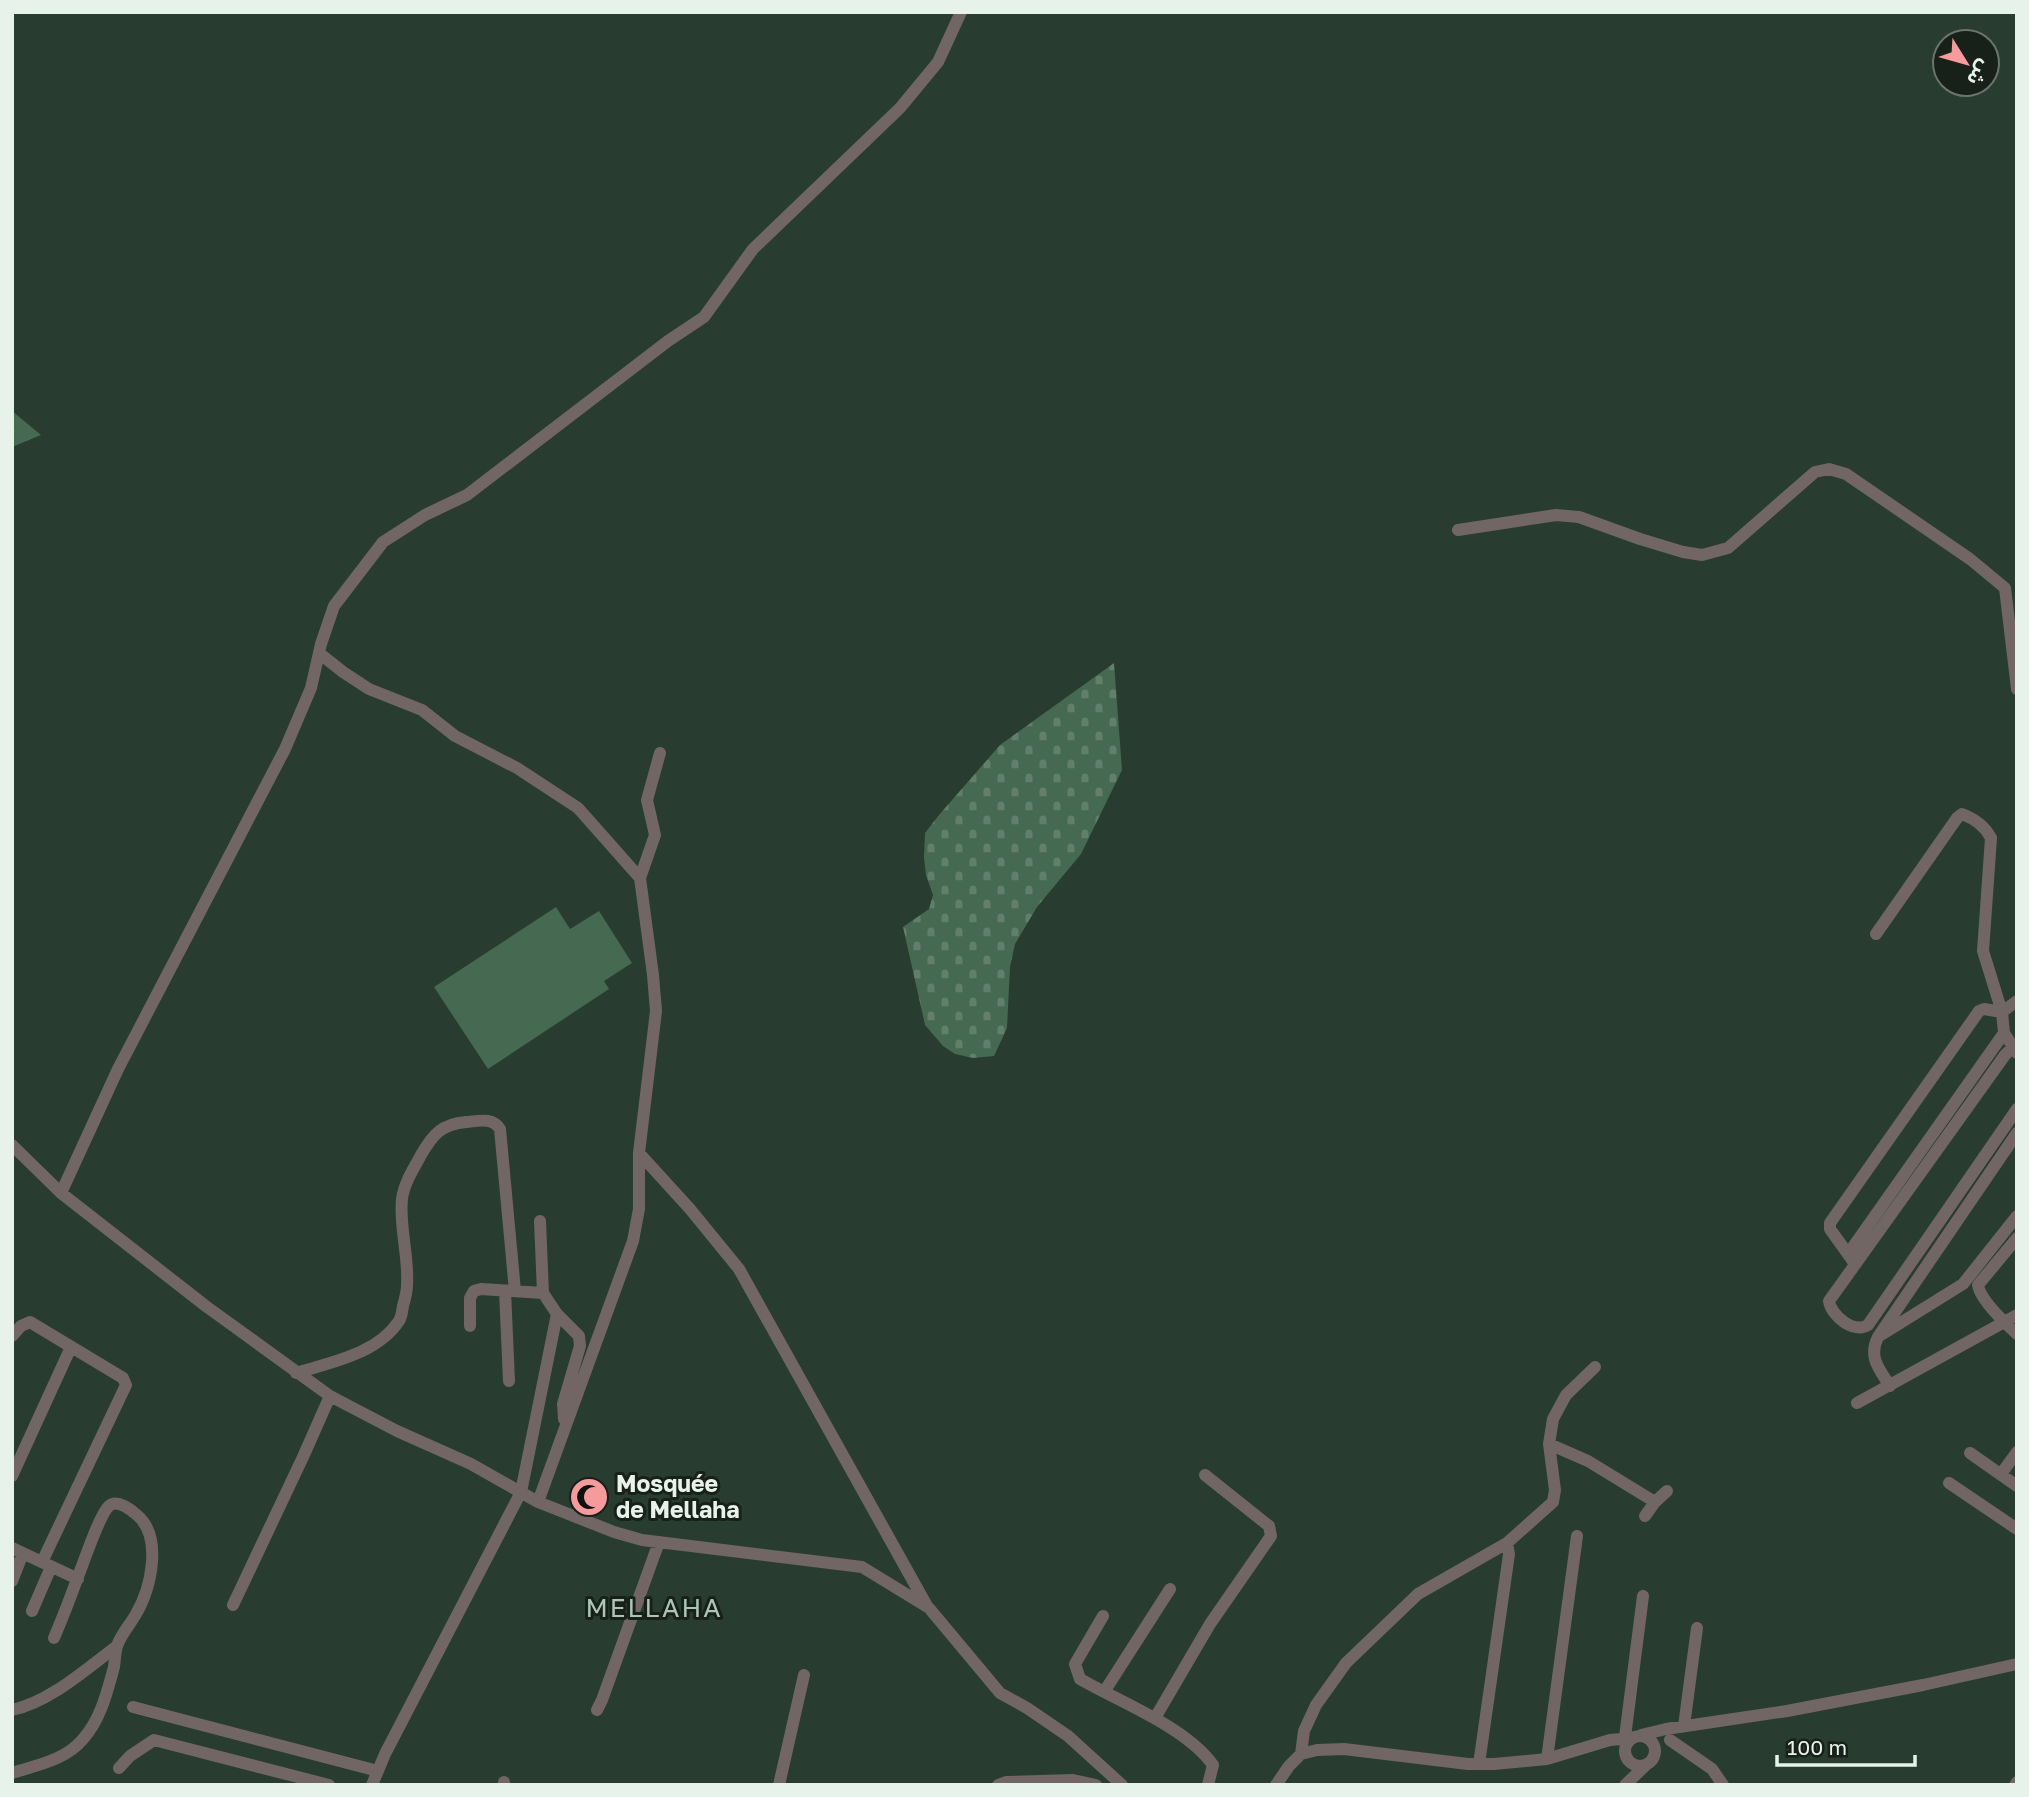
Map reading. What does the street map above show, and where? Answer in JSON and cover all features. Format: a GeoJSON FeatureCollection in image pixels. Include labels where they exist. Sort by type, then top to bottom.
{"type":"FeatureCollection","features":[{"type":"Feature","properties":{"kind":"street"},"geometry":{"type":"LineString","coordinates":[[61,1193],[117,1069],[285,749],[312,688],[319,653],[334,606],[383,542],[425,514],[467,495],[520,452],[704,317],[753,249],[900,108],[938,62],[961,12]]}},
{"type":"Feature","properties":{"kind":"street"},"geometry":{"type":"LineString","coordinates":[[1458,530],[1556,516],[1579,517],[1640,539],[1702,555],[1727,548],[1815,472],[1829,469],[1856,480],[1970,559],[2005,588],[2017,689]]}},
{"type":"Feature","properties":{"kind":"street"},"geometry":{"type":"LineString","coordinates":[[319,653],[369,689],[422,710],[455,736],[517,768],[578,808],[640,878]]}},
{"type":"Feature","properties":{"kind":"street"},"geometry":{"type":"LineString","coordinates":[[538,1502],[633,1241],[639,1209],[639,1153],[656,1011],[640,878],[655,835],[647,800],[660,753]]}},
{"type":"Feature","properties":{"kind":"street"},"geometry":{"type":"LineString","coordinates":[[1852,1259],[2004,1055],[2015,1050],[2004,1033],[2001,1012],[1983,951],[1991,838],[1986,829],[1970,817],[1962,814],[1957,818],[1876,934]]}},
{"type":"Feature","properties":{"kind":"street"},"geometry":{"type":"LineString","coordinates":[[1852,1259],[1830,1229],[1830,1223],[1979,1011],[1984,1009],[2001,1012],[2017,1001]]}},
{"type":"Feature","properties":{"kind":"street"},"geometry":{"type":"LineString","coordinates":[[2004,1033],[1852,1259],[1829,1301],[1832,1311],[1853,1328],[1859,1329],[1868,1325],[2017,1110]]}},
{"type":"Feature","properties":{"kind":"street"},"geometry":{"type":"LineString","coordinates":[[296,1373],[369,1348],[387,1335],[401,1319],[408,1285],[402,1215],[405,1187],[427,1144],[440,1130],[452,1124],[489,1120],[496,1123],[500,1129],[510,1291],[509,1381]]}},
{"type":"Feature","properties":{"kind":"street"},"geometry":{"type":"LineString","coordinates":[[1890,1386],[1875,1362],[1874,1345],[1878,1336],[2017,1133]]}},
{"type":"Feature","properties":{"kind":"street"},"geometry":{"type":"LineString","coordinates":[[12,1145],[61,1193],[207,1307],[330,1396],[397,1431],[471,1464],[538,1502],[614,1532],[642,1540],[862,1567],[929,1608]]}},
{"type":"Feature","properties":{"kind":"street"},"geometry":{"type":"LineString","coordinates":[[639,1153],[740,1269],[929,1608],[1000,1693],[1068,1736],[1122,1785]]}},
{"type":"Feature","properties":{"kind":"street"},"geometry":{"type":"LineString","coordinates":[[1878,1336],[1963,1284],[2017,1216]]}},
{"type":"Feature","properties":{"kind":"street"},"geometry":{"type":"LineString","coordinates":[[540,1221],[543,1293],[557,1314],[579,1336],[580,1346],[563,1404],[564,1427]]}},
{"type":"Feature","properties":{"kind":"street"},"geometry":{"type":"LineString","coordinates":[[2017,1238],[1978,1285],[2004,1323],[2017,1334]]}},
{"type":"Feature","properties":{"kind":"street"},"geometry":{"type":"LineString","coordinates":[[470,1326],[470,1298],[474,1291],[543,1293]]}},
{"type":"Feature","properties":{"kind":"street"},"geometry":{"type":"LineString","coordinates":[[372,1785],[521,1492],[557,1314]]}},
{"type":"Feature","properties":{"kind":"street"},"geometry":{"type":"LineString","coordinates":[[1857,1404],[2017,1315]]}},
{"type":"Feature","properties":{"kind":"street"},"geometry":{"type":"LineString","coordinates":[[12,1336],[21,1326],[30,1322],[123,1378],[126,1385],[46,1565],[32,1611]]}},
{"type":"Feature","properties":{"kind":"street"},"geometry":{"type":"LineString","coordinates":[[12,1476],[71,1347]]}},
{"type":"Feature","properties":{"kind":"street"},"geometry":{"type":"LineString","coordinates":[[1301,1754],[1304,1731],[1316,1705],[1346,1663],[1418,1594],[1507,1543],[1553,1502],[1555,1490],[1549,1444],[1553,1419],[1566,1395],[1595,1367]]}},
{"type":"Feature","properties":{"kind":"street"},"geometry":{"type":"LineString","coordinates":[[233,1605],[330,1396]]}},
{"type":"Feature","properties":{"kind":"street"},"geometry":{"type":"LineString","coordinates":[[1549,1444],[1588,1461],[1655,1502]]}},
{"type":"Feature","properties":{"kind":"street"},"geometry":{"type":"LineString","coordinates":[[2001,1474],[2017,1452]]}},
{"type":"Feature","properties":{"kind":"street"},"geometry":{"type":"LineString","coordinates":[[1970,1453],[2017,1486]]}},
{"type":"Feature","properties":{"kind":"street"},"geometry":{"type":"LineString","coordinates":[[1155,1718],[1210,1624],[1271,1536],[1269,1526],[1206,1475]]}},
{"type":"Feature","properties":{"kind":"street"},"geometry":{"type":"LineString","coordinates":[[1949,1483],[2017,1529]]}},
{"type":"Feature","properties":{"kind":"street"},"geometry":{"type":"LineString","coordinates":[[1645,1516],[1667,1491]]}},
{"type":"Feature","properties":{"kind":"street"},"geometry":{"type":"LineString","coordinates":[[12,1710],[47,1697],[117,1646],[138,1612],[152,1570],[153,1553],[143,1521],[122,1505],[110,1505],[106,1511],[54,1638]]}},
{"type":"Feature","properties":{"kind":"street"},"geometry":{"type":"LineString","coordinates":[[1547,1759],[1577,1536]]}},
{"type":"Feature","properties":{"kind":"street"},"geometry":{"type":"LineString","coordinates":[[597,1710],[659,1542]]}},
{"type":"Feature","properties":{"kind":"street"},"geometry":{"type":"LineString","coordinates":[[1479,1764],[1509,1554],[1507,1543]]}},
{"type":"Feature","properties":{"kind":"street"},"geometry":{"type":"LineString","coordinates":[[12,1581],[18,1551],[78,1579]]}},
{"type":"Feature","properties":{"kind":"street"},"geometry":{"type":"LineString","coordinates":[[1104,1692],[1170,1589]]}},
{"type":"Feature","properties":{"kind":"street"},"geometry":{"type":"LineString","coordinates":[[1625,1785],[1625,1745],[1633,1737],[1643,1596]]}},
{"type":"Feature","properties":{"kind":"street"},"geometry":{"type":"LineString","coordinates":[[1103,1616],[1075,1664],[1080,1679],[1155,1718],[1205,1754],[1213,1765],[1208,1785]]}},
{"type":"Feature","properties":{"kind":"street"},"geometry":{"type":"LineString","coordinates":[[1625,1785],[1689,1725],[1698,1628]]}},
{"type":"Feature","properties":{"kind":"street"},"geometry":{"type":"LineString","coordinates":[[12,1773],[57,1758],[82,1741],[100,1712],[115,1664],[117,1646]]}},
{"type":"Feature","properties":{"kind":"street"},"geometry":{"type":"LineString","coordinates":[[1276,1785],[1301,1754],[1317,1750],[1344,1749],[1494,1765],[1547,1759],[1652,1731],[1787,1711],[2017,1664]]}},
{"type":"Feature","properties":{"kind":"street"},"geometry":{"type":"LineString","coordinates":[[779,1785],[804,1675]]}},
{"type":"Feature","properties":{"kind":"street"},"geometry":{"type":"LineString","coordinates":[[133,1706],[378,1770]]}},
{"type":"Feature","properties":{"kind":"street"},"geometry":{"type":"LineString","coordinates":[[1633,1737],[1651,1740],[1655,1754]]}},
{"type":"Feature","properties":{"kind":"street"},"geometry":{"type":"LineString","coordinates":[[119,1768],[130,1756],[154,1740],[329,1785]]}},
{"type":"Feature","properties":{"kind":"street"},"geometry":{"type":"LineString","coordinates":[[1670,1740],[1712,1769],[1723,1785]]}},
{"type":"Feature","properties":{"kind":"street"},"geometry":{"type":"LineString","coordinates":[[1590,1746],[1609,1747],[1634,1766],[1645,1766]]}},
{"type":"Feature","properties":{"kind":"street"},"geometry":{"type":"LineString","coordinates":[[998,1785],[1006,1782],[1073,1780],[1096,1785]]}},
{"type":"Feature","properties":{"kind":"green space"},"geometry":{"type":"Polygon","coordinates":[[[12,411],[41,435],[12,447],[12,411]]]}},
{"type":"Feature","properties":{"kind":"green space"},"geometry":{"type":"Polygon","coordinates":[[[1114,663],[1122,770],[1081,854],[1037,907],[1015,944],[1010,967],[1007,1028],[994,1056],[973,1058],[955,1054],[943,1046],[925,1025],[903,927],[929,909],[933,895],[926,875],[925,833],[1000,745],[1114,663]]]}},
{"type":"Feature","properties":{"kind":"green space"},"geometry":{"type":"Polygon","coordinates":[[[556,907],[570,929],[599,911],[632,963],[604,981],[609,989],[488,1069],[434,987],[556,907]]]}},
{"type":"Feature","properties":{"kind":"place","name":"Mosquée de Mellaha"},"geometry":{"type":"Point","coordinates":[589,1497]}},
{"type":"Feature","properties":{"kind":"district","name":"MELLAHA"},"geometry":{"type":"Point","coordinates":[654,1608]}}]}
